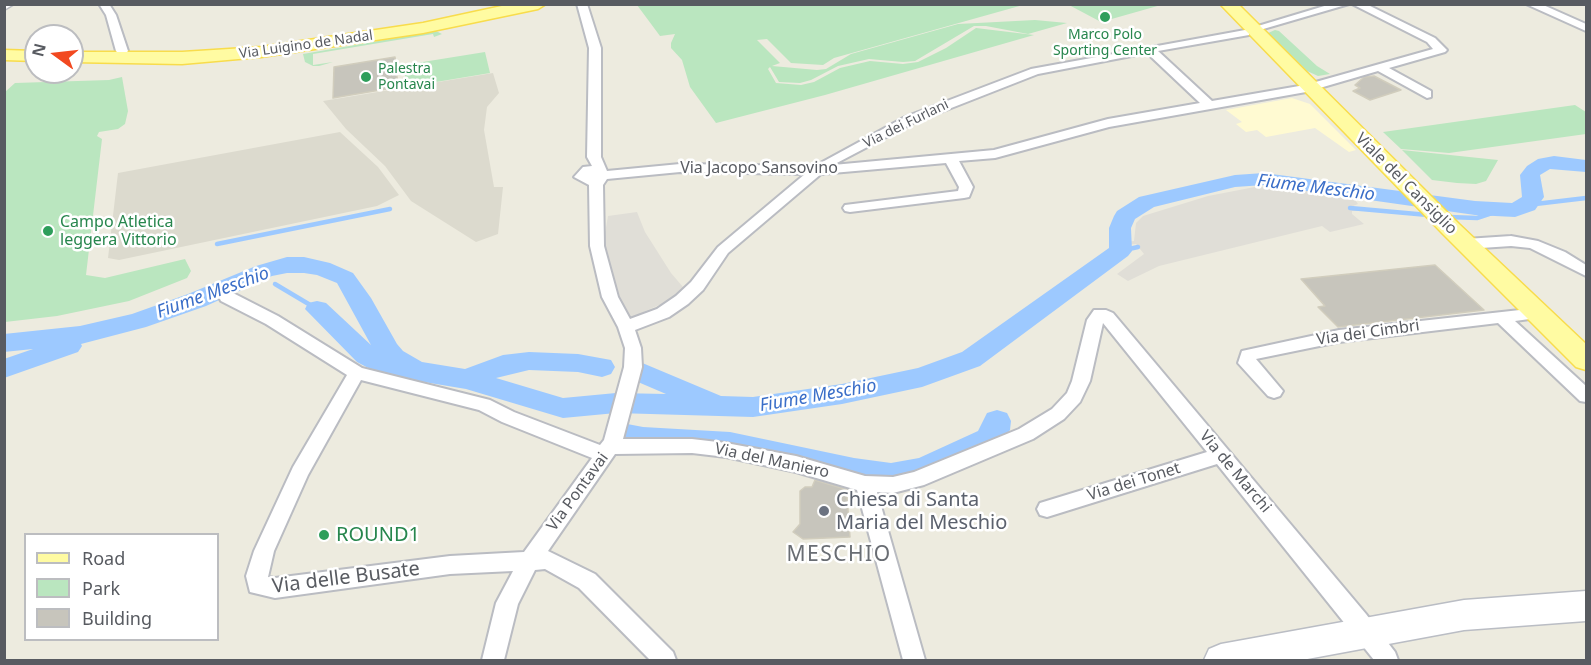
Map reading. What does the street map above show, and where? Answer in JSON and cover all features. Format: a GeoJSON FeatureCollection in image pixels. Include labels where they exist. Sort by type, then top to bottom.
{"type":"FeatureCollection","features":[{"type":"Feature","properties":{"kind":"main road","name":"Via Luigino de Nadal"},"geometry":{"type":"LineString","coordinates":[[84,57],[129,59],[255,53],[423,28],[538,4]]}},
{"type":"Feature","properties":{"kind":"main road","name":"Viale del Cansiglio"},"geometry":{"type":"LineString","coordinates":[[1228,4],[1249,31],[1310,87],[1466,244],[1587,360]]}},
{"type":"Feature","properties":{"kind":"main road"},"geometry":{"type":"LineString","coordinates":[[4,55],[24,56]]}},
{"type":"Feature","properties":{"kind":"main road"},"geometry":{"type":"LineString","coordinates":[[1221,660],[1464,615],[1587,606]]}},
{"type":"Feature","properties":{"kind":"street"},"geometry":{"type":"LineString","coordinates":[[104,4],[111,15],[122,51]]}},
{"type":"Feature","properties":{"kind":"street","name":"Via dei Furlani"},"geometry":{"type":"LineString","coordinates":[[626,327],[663,313],[682,300],[697,286],[723,250],[817,171],[929,111],[1016,77],[1073,62],[1249,31],[1344,4]]}},
{"type":"Feature","properties":{"kind":"street","name":"Via Jacopo Sansovino"},"geometry":{"type":"LineString","coordinates":[[597,174],[680,168],[817,171],[1006,152],[1108,123],[1310,87],[1441,50],[1440,47],[1357,4]]}},
{"type":"Feature","properties":{"kind":"street"},"geometry":{"type":"LineString","coordinates":[[1531,4],[1587,28]]}},
{"type":"Feature","properties":{"kind":"street","name":"Via Pontavai"},"geometry":{"type":"LineString","coordinates":[[493,660],[507,603],[528,563],[616,429],[635,358],[626,327],[610,297],[601,270],[596,236],[595,203],[597,174],[594,157],[594,39],[583,9],[570,5]]}},
{"type":"Feature","properties":{"kind":"street"},"geometry":{"type":"LineString","coordinates":[[1150,50],[1209,105]]}},
{"type":"Feature","properties":{"kind":"street"},"geometry":{"type":"LineString","coordinates":[[1380,68],[1427,94]]}},
{"type":"Feature","properties":{"kind":"street"},"geometry":{"type":"LineString","coordinates":[[853,150],[848,160],[863,167]]}},
{"type":"Feature","properties":{"kind":"street"},"geometry":{"type":"LineString","coordinates":[[850,208],[964,194],[966,187],[951,159]]}},
{"type":"Feature","properties":{"kind":"street"},"geometry":{"type":"LineString","coordinates":[[1466,244],[1511,241],[1533,244],[1560,255],[1586,271]]}},
{"type":"Feature","properties":{"kind":"street"},"geometry":{"type":"LineString","coordinates":[[227,297],[272,320],[357,373],[484,405],[508,417],[616,429]]}},
{"type":"Feature","properties":{"kind":"street","name":"Via dei Cimbri"},"geometry":{"type":"LineString","coordinates":[[1275,391],[1248,365],[1246,360],[1248,355],[1339,336],[1538,313]]}},
{"type":"Feature","properties":{"kind":"street","name":"Via de Marchi"},"geometry":{"type":"LineString","coordinates":[[1100,314],[1107,317],[1387,660]]}},
{"type":"Feature","properties":{"kind":"street","name":"Via del Maniero"},"geometry":{"type":"LineString","coordinates":[[616,429],[692,446],[726,450],[796,464],[865,484],[892,485],[927,476],[1026,434],[1046,423],[1074,397],[1081,381],[1095,320],[1100,314]]}},
{"type":"Feature","properties":{"kind":"street"},"geometry":{"type":"LineString","coordinates":[[1501,317],[1587,396]]}},
{"type":"Feature","properties":{"kind":"street","name":"Via delle Busate"},"geometry":{"type":"LineString","coordinates":[[357,373],[300,472],[264,551],[256,576],[258,585],[275,588],[450,565],[528,563]]}},
{"type":"Feature","properties":{"kind":"street","name":"Via dei Tonet"},"geometry":{"type":"LineString","coordinates":[[1047,509],[1221,455]]}},
{"type":"Feature","properties":{"kind":"street"},"geometry":{"type":"LineString","coordinates":[[865,484],[914,660]]}},
{"type":"Feature","properties":{"kind":"street"},"geometry":{"type":"LineString","coordinates":[[528,563],[547,560],[587,581],[665,660]]}},
{"type":"Feature","properties":{"kind":"shaded area"},"geometry":{"type":"Polygon","coordinates":[[[493,73],[499,93],[487,107],[484,130],[494,187],[503,187],[498,234],[476,242],[411,201],[385,166],[346,129],[323,101],[493,73]]]}},
{"type":"Feature","properties":{"kind":"shaded area"},"geometry":{"type":"Polygon","coordinates":[[[1292,98],[1310,104],[1356,150],[1349,152],[1315,128],[1266,137],[1257,130],[1246,132],[1236,124],[1242,122],[1226,110],[1292,98]]]}},
{"type":"Feature","properties":{"kind":"shaded area"},"geometry":{"type":"Polygon","coordinates":[[[340,132],[378,167],[399,195],[377,206],[119,260],[108,258],[118,173],[340,132]]]}},
{"type":"Feature","properties":{"kind":"shaded area"},"geometry":{"type":"Polygon","coordinates":[[[1255,187],[1285,188],[1353,197],[1358,204],[1353,206],[1360,211],[1352,211],[1352,214],[1364,224],[1330,232],[1322,226],[1159,266],[1128,281],[1117,274],[1144,254],[1136,244],[1125,245],[1123,242],[1134,241],[1136,223],[1143,216],[1208,196],[1255,187]]]}},
{"type":"Feature","properties":{"kind":"shaded area"},"geometry":{"type":"Polygon","coordinates":[[[637,212],[645,232],[671,273],[683,287],[689,284],[664,308],[659,305],[641,313],[643,317],[632,320],[627,317],[616,300],[604,263],[604,239],[608,216],[637,212]]]}},
{"type":"Feature","properties":{"kind":"green space","name":"Marco Polo Sporting Center"},"geometry":{"type":"Polygon","coordinates":[[[1069,4],[1161,5],[1101,22],[1069,4]]]}},
{"type":"Feature","properties":{"kind":"green space"},"geometry":{"type":"Polygon","coordinates":[[[637,5],[1023,5],[834,58],[823,65],[791,63],[767,39],[757,40],[780,63],[772,66],[817,70],[826,69],[851,54],[958,24],[1035,20],[1067,23],[1028,34],[974,26],[915,61],[869,59],[838,66],[800,83],[779,82],[770,67],[768,69],[776,83],[801,85],[814,82],[840,68],[870,61],[903,64],[918,62],[946,48],[976,28],[1034,35],[825,95],[716,123],[690,87],[682,60],[671,48],[675,34],[660,36],[637,5]]]}},
{"type":"Feature","properties":{"kind":"green space"},"geometry":{"type":"Polygon","coordinates":[[[436,31],[442,34],[313,54],[313,65],[333,62],[319,66],[313,66],[305,62],[303,54],[436,31]]]}},
{"type":"Feature","properties":{"kind":"green space"},"geometry":{"type":"Polygon","coordinates":[[[1279,31],[1317,66],[1330,74],[1318,76],[1307,71],[1268,33],[1279,31]]]}},
{"type":"Feature","properties":{"kind":"green space"},"geometry":{"type":"Polygon","coordinates":[[[485,52],[490,73],[406,87],[404,65],[485,52]]]}},
{"type":"Feature","properties":{"kind":"green space","name":"Campo Atletica leggera Vittorio"},"geometry":{"type":"Polygon","coordinates":[[[122,77],[128,111],[125,124],[118,129],[99,132],[97,136],[102,139],[86,275],[105,278],[185,259],[191,271],[187,278],[129,301],[57,316],[5,322],[5,92],[15,83],[84,84],[84,81],[122,77]]]}},
{"type":"Feature","properties":{"kind":"green space"},"geometry":{"type":"Polygon","coordinates":[[[1575,105],[1586,112],[1586,134],[1449,153],[1401,149],[1383,132],[1575,105]]]}},
{"type":"Feature","properties":{"kind":"green space"},"geometry":{"type":"Polygon","coordinates":[[[1402,150],[1498,160],[1486,181],[1476,184],[1457,183],[1432,180],[1402,150]]]}},
{"type":"Feature","properties":{"kind":"building","name":"Palestra Pontavai"},"geometry":{"type":"Polygon","coordinates":[[[395,57],[398,87],[333,98],[334,67],[395,57]]]}},
{"type":"Feature","properties":{"kind":"building"},"geometry":{"type":"Polygon","coordinates":[[[1374,76],[1401,90],[1370,100],[1353,91],[1360,88],[1355,85],[1364,77],[1374,76]]]}},
{"type":"Feature","properties":{"kind":"building"},"geometry":{"type":"Polygon","coordinates":[[[1435,265],[1484,310],[1338,327],[1318,307],[1325,306],[1301,279],[1435,265]]]}},
{"type":"Feature","properties":{"kind":"building","name":"Chiesa di Santa Maria del Meschio"},"geometry":{"type":"Polygon","coordinates":[[[815,480],[855,492],[856,496],[847,496],[850,537],[803,539],[793,532],[800,524],[800,491],[805,487],[812,487],[815,480]]]}},
{"type":"Feature","properties":{"kind":"waterway","name":"Fiume Meschio"},"geometry":{"type":"LineString","coordinates":[[466,379],[563,408],[616,403],[753,407],[842,394],[922,377],[971,359],[1120,251],[1120,228],[1125,216],[1147,202],[1235,181],[1264,179],[1475,208],[1515,210],[1527,205],[1533,197],[1530,175],[1545,163],[1586,166]]}},
{"type":"Feature","properties":{"kind":"waterway"},"geometry":{"type":"LineString","coordinates":[[1527,205],[1586,198]]}},
{"type":"Feature","properties":{"kind":"waterway"},"geometry":{"type":"LineString","coordinates":[[1350,208],[1428,215]]}},
{"type":"Feature","properties":{"kind":"waterway"},"geometry":{"type":"LineString","coordinates":[[217,244],[390,209]]}},
{"type":"Feature","properties":{"kind":"waterway"},"geometry":{"type":"LineString","coordinates":[[1448,217],[1477,218],[1498,211]]}},
{"type":"Feature","properties":{"kind":"waterway"},"geometry":{"type":"LineString","coordinates":[[1120,251],[1138,247]]}},
{"type":"Feature","properties":{"kind":"waterway","name":"Fiume Meschio"},"geometry":{"type":"LineString","coordinates":[[4,343],[80,335],[137,321],[197,300],[264,271],[287,265],[304,265],[322,268],[345,278],[394,358],[416,371],[466,379]]}},
{"type":"Feature","properties":{"kind":"waterway"},"geometry":{"type":"LineString","coordinates":[[275,284],[317,309]]}},
{"type":"Feature","properties":{"kind":"waterway"},"geometry":{"type":"LineString","coordinates":[[317,309],[366,355],[379,362],[406,369]]}},
{"type":"Feature","properties":{"kind":"waterway"},"geometry":{"type":"LineString","coordinates":[[4,369],[69,346]]}},
{"type":"Feature","properties":{"kind":"waterway"},"geometry":{"type":"LineString","coordinates":[[466,379],[503,365],[529,361],[578,363],[602,367]]}},
{"type":"Feature","properties":{"kind":"waterway"},"geometry":{"type":"LineString","coordinates":[[640,372],[711,402]]}},
{"type":"Feature","properties":{"kind":"waterway"},"geometry":{"type":"LineString","coordinates":[[622,434],[643,438],[730,443],[854,470],[891,475],[924,469],[988,439],[996,430],[997,421]]}},
{"type":"Feature","properties":{"kind":"place","name":"Marco Polo Sporting Center"},"geometry":{"type":"Point","coordinates":[1105,17]}},
{"type":"Feature","properties":{"kind":"place","name":"Palestra Pontavai"},"geometry":{"type":"Point","coordinates":[366,77]}},
{"type":"Feature","properties":{"kind":"place","name":"Campo Atletica leggera Vittorio"},"geometry":{"type":"Point","coordinates":[48,231]}},
{"type":"Feature","properties":{"kind":"place","name":"Chiesa di Santa Maria del Meschio"},"geometry":{"type":"Point","coordinates":[824,511]}},
{"type":"Feature","properties":{"kind":"place","name":"ROUND1"},"geometry":{"type":"Point","coordinates":[324,535]}},
{"type":"Feature","properties":{"kind":"district","name":"MESCHIO"},"geometry":{"type":"Point","coordinates":[839,555]}}]}
